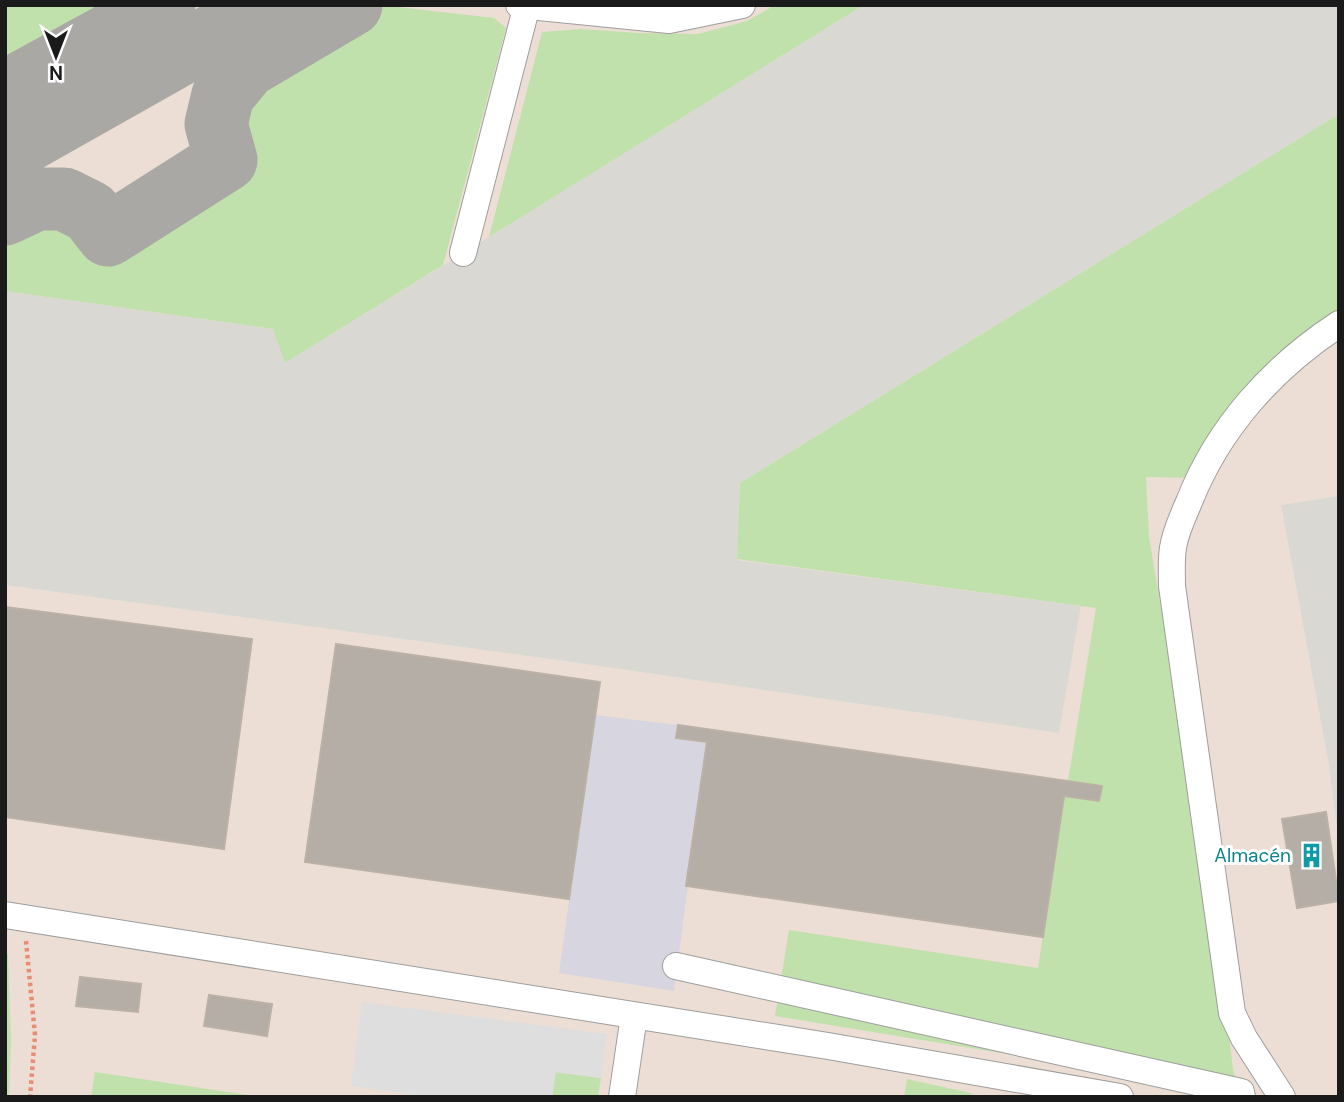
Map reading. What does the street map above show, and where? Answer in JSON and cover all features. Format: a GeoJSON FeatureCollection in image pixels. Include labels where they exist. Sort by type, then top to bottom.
{"type":"FeatureCollection","features":[{"type":"Feature","properties":{"kind":"lane"},"geometry":{"type":"LineString","coordinates":[[463,253],[524,6],[669,20],[741,5]]}},
{"type":"Feature","properties":{"kind":"lane"},"geometry":{"type":"LineString","coordinates":[[1282,1097],[1244,1038],[1232,1013],[1172,586],[1173,547],[1198,478],[1236,417],[1289,361],[1339,324]]}},
{"type":"Feature","properties":{"kind":"lane"},"geometry":{"type":"LineString","coordinates":[[15,916],[828,1046],[1119,1097]]}},
{"type":"Feature","properties":{"kind":"lane"},"geometry":{"type":"LineString","coordinates":[[676,965],[1241,1092],[1242,1097]]}},
{"type":"Feature","properties":{"kind":"lane"},"geometry":{"type":"LineString","coordinates":[[622,1097],[635,1016]]}},
{"type":"Feature","properties":{"kind":"path"},"geometry":{"type":"LineString","coordinates":[[15,916],[35,1035],[30,1097]]}},
{"type":"Feature","properties":{"kind":"shaded area"},"geometry":{"type":"Polygon","coordinates":[[[5,5],[864,5],[285,363],[273,329],[5,291],[5,5]]]}},
{"type":"Feature","properties":{"kind":"shaded area"},"geometry":{"type":"Polygon","coordinates":[[[864,5],[1339,5],[1339,114],[740,483],[737,560],[1081,606],[1059,733],[565,661],[5,585],[5,291],[274,329],[285,363],[864,5]]]}},
{"type":"Feature","properties":{"kind":"shaded area"},"geometry":{"type":"Polygon","coordinates":[[[1339,114],[1339,496],[1281,505],[1328,760],[1339,843],[1339,1097],[5,1097],[5,585],[565,661],[1059,733],[1081,606],[736,560],[740,483],[1339,114]]]}},
{"type":"Feature","properties":{"kind":"shaded area"},"geometry":{"type":"Polygon","coordinates":[[[1339,496],[1339,843],[1328,760],[1281,505],[1339,496]]]}},
{"type":"Feature","properties":{"kind":"shaded area"},"geometry":{"type":"Polygon","coordinates":[[[595,715],[678,725],[677,738],[707,742],[674,991],[559,973],[595,715]]]}},
{"type":"Feature","properties":{"kind":"shaded area"},"geometry":{"type":"Polygon","coordinates":[[[362,1002],[607,1034],[601,1078],[556,1072],[552,1097],[429,1097],[351,1086],[362,1002]]]}},
{"type":"Feature","properties":{"kind":"green space"},"geometry":{"type":"Polygon","coordinates":[[[5,5],[164,5],[5,92],[5,5]]]}},
{"type":"Feature","properties":{"kind":"green space"},"geometry":{"type":"Polygon","coordinates":[[[775,5],[864,5],[489,237],[542,32],[582,29],[698,34],[747,21],[775,5]]]}},
{"type":"Feature","properties":{"kind":"green space"},"geometry":{"type":"Polygon","coordinates":[[[389,6],[494,18],[506,28],[443,265],[285,363],[273,329],[5,291],[5,214],[37,199],[64,199],[90,212],[109,234],[226,160],[216,124],[223,95],[246,67],[345,9],[389,6]]]}},
{"type":"Feature","properties":{"kind":"green space"},"geometry":{"type":"Polygon","coordinates":[[[1339,114],[1339,324],[1322,335],[1198,478],[1146,477],[1149,537],[1223,980],[1233,1070],[1241,1092],[775,1016],[789,930],[1038,968],[1064,796],[1099,801],[1102,786],[1068,781],[1096,608],[737,559],[740,483],[1339,114]]]}},
{"type":"Feature","properties":{"kind":"green space"},"geometry":{"type":"Polygon","coordinates":[[[5,954],[8,954],[11,1039],[9,1097],[5,1097],[5,954]]]}},
{"type":"Feature","properties":{"kind":"green space"},"geometry":{"type":"Polygon","coordinates":[[[95,1072],[261,1097],[91,1097],[95,1072]]]}},
{"type":"Feature","properties":{"kind":"green space"},"geometry":{"type":"Polygon","coordinates":[[[555,1072],[601,1078],[598,1097],[552,1097],[555,1072]]]}},
{"type":"Feature","properties":{"kind":"green space"},"geometry":{"type":"Polygon","coordinates":[[[907,1079],[971,1093],[973,1097],[904,1097],[907,1079]]]}},
{"type":"Feature","properties":{"kind":"building"},"geometry":{"type":"Polygon","coordinates":[[[5,607],[252,639],[224,849],[5,817],[5,607]]]}},
{"type":"Feature","properties":{"kind":"building"},"geometry":{"type":"Polygon","coordinates":[[[336,644],[600,682],[569,899],[305,862],[336,644]]]}},
{"type":"Feature","properties":{"kind":"building"},"geometry":{"type":"Polygon","coordinates":[[[678,725],[1102,786],[1099,801],[1064,796],[1043,937],[686,886],[707,742],[676,738],[678,725]]]}},
{"type":"Feature","properties":{"kind":"building","name":"Almacén"},"geometry":{"type":"Polygon","coordinates":[[[1326,812],[1339,901],[1297,908],[1282,819],[1326,812]]]}},
{"type":"Feature","properties":{"kind":"building"},"geometry":{"type":"Polygon","coordinates":[[[80,977],[141,984],[138,1012],[76,1006],[80,977]]]}},
{"type":"Feature","properties":{"kind":"building"},"geometry":{"type":"Polygon","coordinates":[[[209,995],[272,1004],[267,1036],[204,1026],[209,995]]]}},
{"type":"Feature","properties":{"kind":"taxiway"},"geometry":{"type":"LineString","coordinates":[[5,92],[164,5]]}},
{"type":"Feature","properties":{"kind":"taxiway"},"geometry":{"type":"LineString","coordinates":[[5,153],[267,5]]}},
{"type":"Feature","properties":{"kind":"taxiway"},"geometry":{"type":"LineString","coordinates":[[5,214],[37,199],[64,199],[90,212],[108,235],[226,160],[216,124],[223,95],[246,67],[351,5]]}},
{"type":"Feature","properties":{"kind":"place","name":"Almacén"},"geometry":{"type":"Point","coordinates":[1311,855]}}]}
